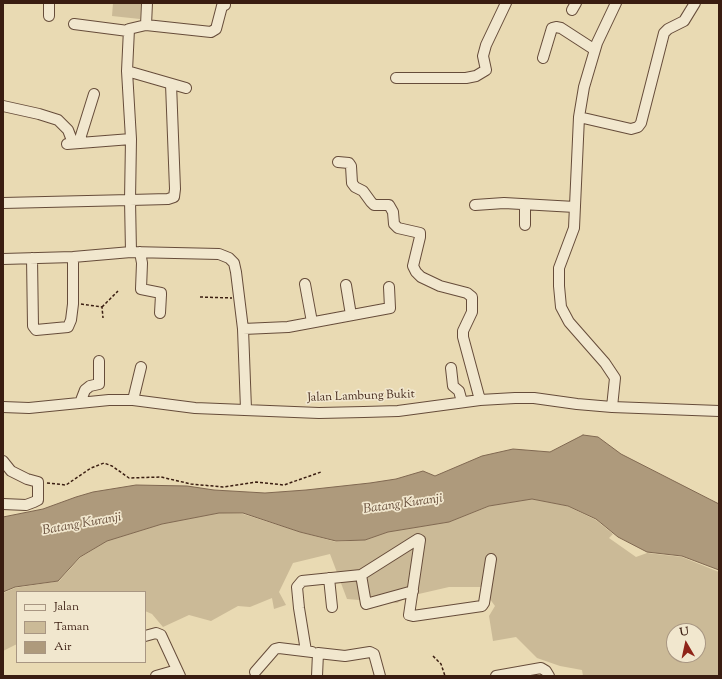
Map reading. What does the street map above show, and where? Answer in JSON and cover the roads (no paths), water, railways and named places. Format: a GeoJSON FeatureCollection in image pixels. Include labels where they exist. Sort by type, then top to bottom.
{"type":"FeatureCollection","features":[{"type":"Feature","properties":{"kind":"street"},"geometry":{"type":"LineString","coordinates":[[49,3],[49,16]]}},
{"type":"Feature","properties":{"kind":"street"},"geometry":{"type":"LineString","coordinates":[[146,25],[147,3]]}},
{"type":"Feature","properties":{"kind":"street"},"geometry":{"type":"LineString","coordinates":[[396,78],[466,78],[476,76],[486,70],[483,56],[486,45],[506,3]]}},
{"type":"Feature","properties":{"kind":"street"},"geometry":{"type":"LineString","coordinates":[[612,407],[615,378],[605,363],[569,322],[561,307],[559,268],[574,228],[579,117],[584,87],[595,50],[616,3]]}},
{"type":"Feature","properties":{"kind":"street"},"geometry":{"type":"LineString","coordinates":[[579,117],[631,129],[638,127],[641,123],[664,33],[668,29],[684,21],[695,3]]}},
{"type":"Feature","properties":{"kind":"street"},"geometry":{"type":"LineString","coordinates":[[160,313],[162,296],[160,294],[141,289],[142,263],[136,252],[130,200],[131,139],[128,29],[146,25],[211,32],[216,29],[220,10],[222,6],[225,5]]}},
{"type":"Feature","properties":{"kind":"street"},"geometry":{"type":"LineString","coordinates":[[74,24],[128,32]]}},
{"type":"Feature","properties":{"kind":"street"},"geometry":{"type":"LineString","coordinates":[[543,58],[552,28],[556,27],[561,28],[595,50]]}},
{"type":"Feature","properties":{"kind":"street"},"geometry":{"type":"LineString","coordinates":[[128,70],[186,88]]}},
{"type":"Feature","properties":{"kind":"street"},"geometry":{"type":"LineString","coordinates":[[3,202],[168,199],[174,197],[175,189],[171,84]]}},
{"type":"Feature","properties":{"kind":"street"},"geometry":{"type":"LineString","coordinates":[[73,143],[94,94]]}},
{"type":"Feature","properties":{"kind":"street"},"geometry":{"type":"LineString","coordinates":[[3,106],[58,120],[68,130],[73,143]]}},
{"type":"Feature","properties":{"kind":"street"},"geometry":{"type":"LineString","coordinates":[[73,143],[131,139]]}},
{"type":"Feature","properties":{"kind":"street"},"geometry":{"type":"LineString","coordinates":[[338,162],[349,163],[352,182],[355,187],[363,191],[374,205],[389,205],[394,224],[398,228],[420,233],[413,266],[416,272],[421,277],[440,286],[467,293],[472,297],[472,312],[463,331],[463,337],[480,400]]}},
{"type":"Feature","properties":{"kind":"street"},"geometry":{"type":"LineString","coordinates":[[475,205],[495,203],[575,207]]}},
{"type":"Feature","properties":{"kind":"street"},"geometry":{"type":"LineString","coordinates":[[525,205],[525,225]]}},
{"type":"Feature","properties":{"kind":"street"},"geometry":{"type":"LineString","coordinates":[[3,259],[73,257],[136,252],[220,254],[229,258],[234,263],[243,329],[246,410]]}},
{"type":"Feature","properties":{"kind":"street"},"geometry":{"type":"LineString","coordinates":[[32,258],[33,326],[36,330],[68,327],[71,320],[73,304],[73,257]]}},
{"type":"Feature","properties":{"kind":"street"},"geometry":{"type":"LineString","coordinates":[[305,284],[312,322]]}},
{"type":"Feature","properties":{"kind":"street"},"geometry":{"type":"LineString","coordinates":[[346,285],[351,316]]}},
{"type":"Feature","properties":{"kind":"street"},"geometry":{"type":"LineString","coordinates":[[243,329],[288,327],[390,308],[389,287]]}},
{"type":"Feature","properties":{"kind":"street"},"geometry":{"type":"LineString","coordinates":[[80,403],[85,390],[90,386],[99,384],[99,361]]}},
{"type":"Feature","properties":{"kind":"street"},"geometry":{"type":"LineString","coordinates":[[133,400],[141,367]]}},
{"type":"Feature","properties":{"kind":"street"},"geometry":{"type":"LineString","coordinates":[[451,368],[453,386],[459,391],[462,402]]}},
{"type":"Feature","properties":{"kind":"street","name":"Jalan Lambung Bukit"},"geometry":{"type":"LineString","coordinates":[[3,407],[29,408],[109,400],[133,400],[195,408],[319,413],[398,411],[480,400],[534,398],[612,407],[719,411]]}},
{"type":"Feature","properties":{"kind":"street"},"geometry":{"type":"LineString","coordinates":[[3,461],[11,471],[27,479],[38,482],[38,500],[26,505],[3,504]]}},
{"type":"Feature","properties":{"kind":"street"},"geometry":{"type":"LineString","coordinates":[[306,651],[297,586],[302,581],[361,575],[418,539],[420,540],[420,545],[409,614],[413,616],[482,606],[484,603],[491,559]]}},
{"type":"Feature","properties":{"kind":"street"},"geometry":{"type":"LineString","coordinates":[[361,575],[366,604],[413,591]]}},
{"type":"Feature","properties":{"kind":"street"},"geometry":{"type":"LineString","coordinates":[[329,578],[332,607]]}},
{"type":"Feature","properties":{"kind":"street"},"geometry":{"type":"LineString","coordinates":[[146,636],[156,633],[161,635],[178,673],[156,676]]}},
{"type":"Feature","properties":{"kind":"street"},"geometry":{"type":"LineString","coordinates":[[255,675],[275,649],[279,648],[318,654],[345,656],[372,653],[376,658],[380,676]]}},
{"type":"Feature","properties":{"kind":"street"},"geometry":{"type":"LineString","coordinates":[[316,676],[318,654]]}},
{"type":"Feature","properties":{"kind":"street"},"geometry":{"type":"LineString","coordinates":[[496,676],[541,668],[546,671],[549,676]]}},
{"type":"Feature","properties":{"kind":"water","name":"Batang Kuranji"},"geometry":{"type":"Polygon","coordinates":[[[583,435],[598,437],[621,454],[719,504],[719,570],[682,556],[647,552],[618,537],[596,519],[568,506],[532,499],[489,506],[449,522],[388,532],[365,540],[336,541],[300,532],[243,513],[219,513],[162,524],[107,541],[80,557],[58,581],[15,587],[3,592],[3,517],[43,509],[93,492],[136,485],[187,486],[214,490],[265,493],[370,483],[396,479],[423,471],[435,476],[482,456],[513,449],[550,452],[583,435]]]}}]}
